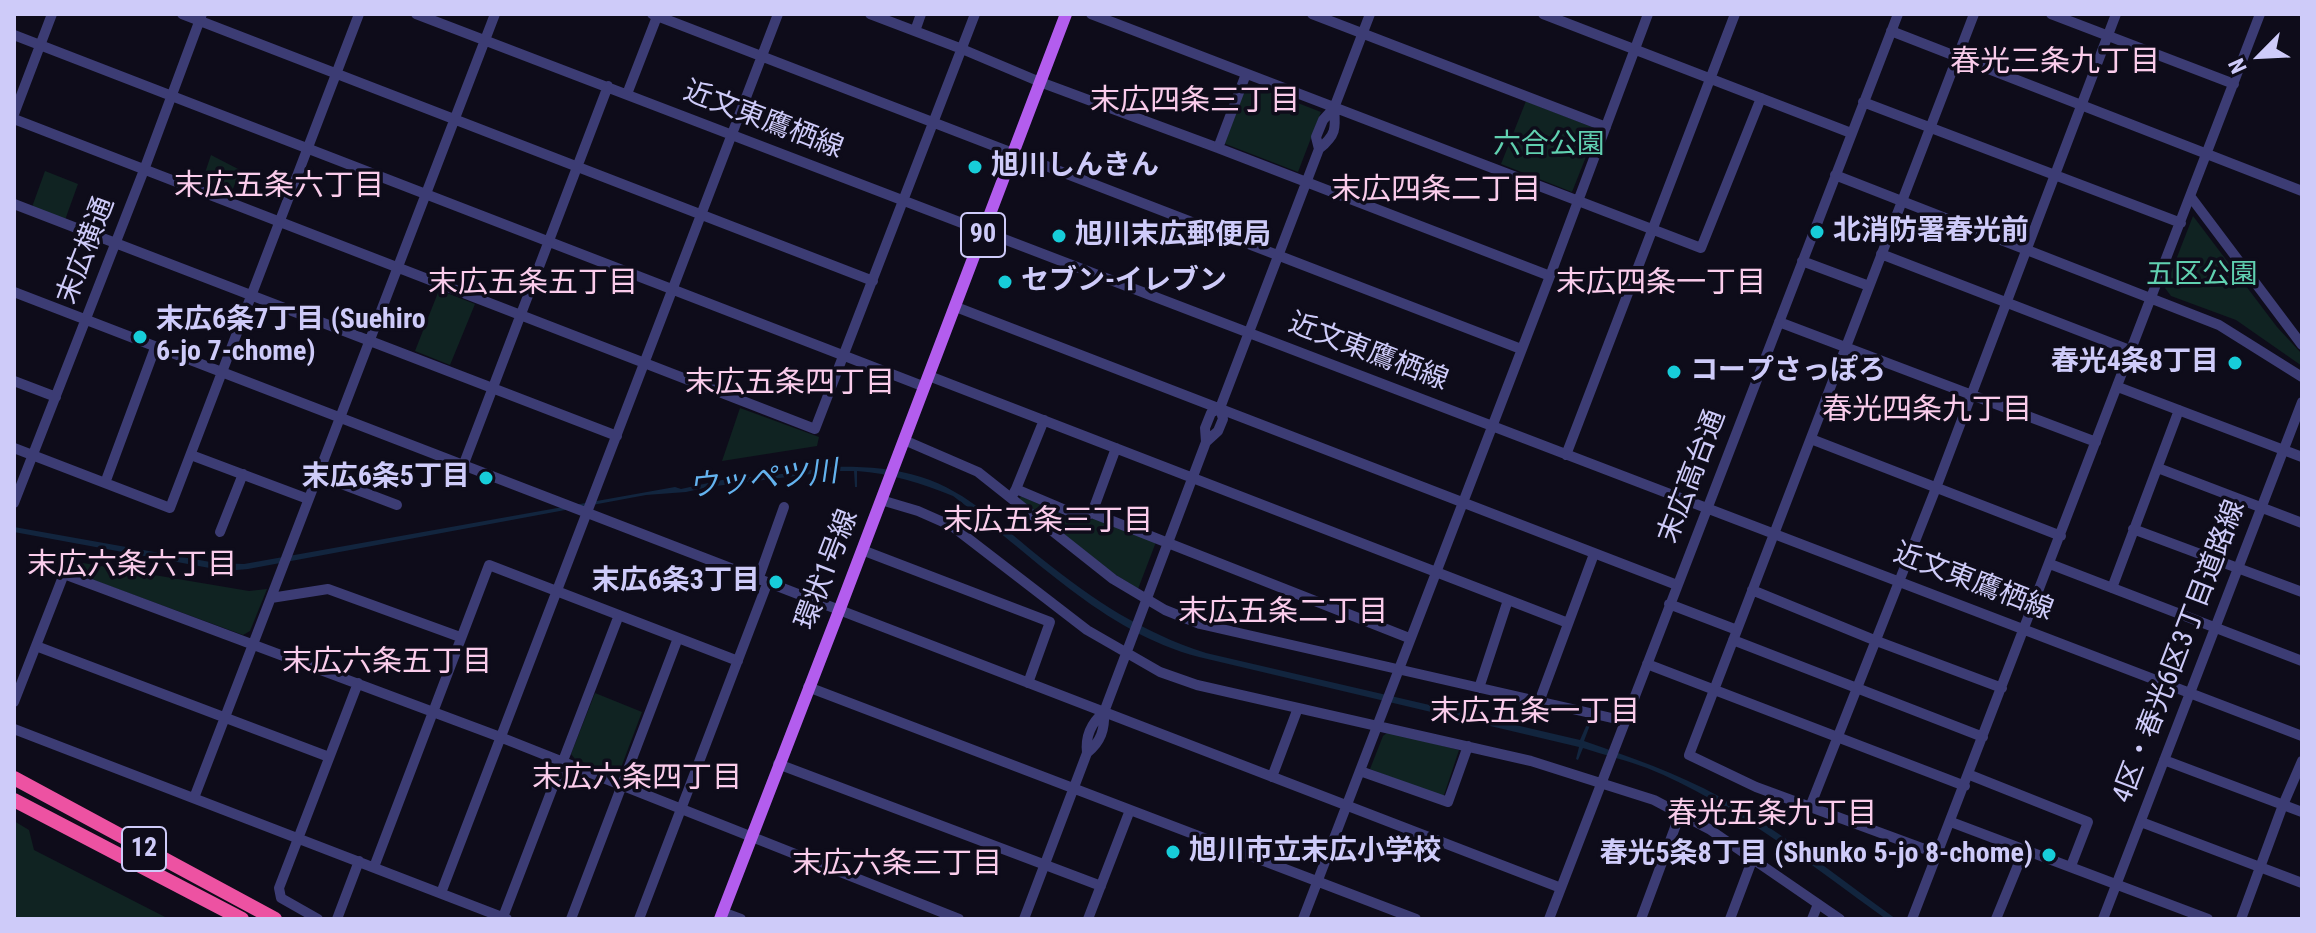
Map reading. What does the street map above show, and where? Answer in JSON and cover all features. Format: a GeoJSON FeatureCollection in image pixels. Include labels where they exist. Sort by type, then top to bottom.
{"type":"FeatureCollection","features":[{"type":"Feature","properties":{"kind":"highway","name":"12"},"geometry":{"type":"LineString","coordinates":[[14,778],[256,915],[275,919]]}},
{"type":"Feature","properties":{"kind":"highway","name":"12"},"geometry":{"type":"LineString","coordinates":[[14,800],[242,919]]}},
{"type":"Feature","properties":{"kind":"main road","name":"環状1号線"},"geometry":{"type":"LineString","coordinates":[[721,915],[1066,14]]}},
{"type":"Feature","properties":{"kind":"street"},"geometry":{"type":"LineString","coordinates":[[52,14],[14,116],[144,170],[815,429],[975,14]]}},
{"type":"Feature","properties":{"kind":"street"},"geometry":{"type":"LineString","coordinates":[[182,14],[200,17],[336,73],[873,281]]}},
{"type":"Feature","properties":{"kind":"street"},"geometry":{"type":"LineString","coordinates":[[14,448],[170,508],[359,14]]}},
{"type":"Feature","properties":{"kind":"street","name":"近文東鷹栖線"},"geometry":{"type":"LineString","coordinates":[[416,14],[2302,736]]}},
{"type":"Feature","properties":{"kind":"street"},"geometry":{"type":"LineString","coordinates":[[194,798],[495,14]]}},
{"type":"Feature","properties":{"kind":"street"},"geometry":{"type":"LineString","coordinates":[[441,893],[778,14]]}},
{"type":"Feature","properties":{"kind":"street"},"geometry":{"type":"LineString","coordinates":[[870,14],[1550,276]]}},
{"type":"Feature","properties":{"kind":"street"},"geometry":{"type":"LineString","coordinates":[[915,31],[921,14]]}},
{"type":"Feature","properties":{"kind":"street"},"geometry":{"type":"LineString","coordinates":[[1091,14],[1701,248],[1761,98]]}},
{"type":"Feature","properties":{"kind":"street"},"geometry":{"type":"LineString","coordinates":[[1312,14],[1606,127]]}},
{"type":"Feature","properties":{"kind":"street"},"geometry":{"type":"LineString","coordinates":[[1024,919],[1087,753],[1086,741],[1094,720],[1104,712],[1193,478],[1206,442],[1205,428],[1211,413],[1220,408],[1319,149],[1329,141],[1336,128],[1334,108],[1370,14]]}},
{"type":"Feature","properties":{"kind":"street"},"geometry":{"type":"LineString","coordinates":[[1543,14],[1851,133]]}},
{"type":"Feature","properties":{"kind":"street"},"geometry":{"type":"LineString","coordinates":[[1303,919],[1648,14]]}},
{"type":"Feature","properties":{"kind":"street"},"geometry":{"type":"LineString","coordinates":[[1566,455],[1735,14]]}},
{"type":"Feature","properties":{"kind":"street","name":"末広高台通"},"geometry":{"type":"LineString","coordinates":[[1601,782],[1898,14]]}},
{"type":"Feature","properties":{"kind":"street"},"geometry":{"type":"LineString","coordinates":[[1938,854],[1756,787],[1689,755],[1974,14]]}},
{"type":"Feature","properties":{"kind":"street"},"geometry":{"type":"LineString","coordinates":[[2051,14],[2234,84]]}},
{"type":"Feature","properties":{"kind":"street"},"geometry":{"type":"LineString","coordinates":[[1810,807],[1936,488],[2116,14]]}},
{"type":"Feature","properties":{"kind":"street"},"geometry":{"type":"LineString","coordinates":[[1912,919],[1970,775],[2260,14]]}},
{"type":"Feature","properties":{"kind":"street"},"geometry":{"type":"LineString","coordinates":[[627,94],[656,15],[1521,349]]}},
{"type":"Feature","properties":{"kind":"street","name":"末広横通"},"geometry":{"type":"LineString","coordinates":[[14,503],[200,17]]}},
{"type":"Feature","properties":{"kind":"street"},"geometry":{"type":"LineString","coordinates":[[1891,31],[2302,191]]}},
{"type":"Feature","properties":{"kind":"street"},"geometry":{"type":"LineString","coordinates":[[14,35],[844,355],[1044,420],[1568,623]]}},
{"type":"Feature","properties":{"kind":"street"},"geometry":{"type":"LineString","coordinates":[[1218,148],[1246,74]]}},
{"type":"Feature","properties":{"kind":"street"},"geometry":{"type":"LineString","coordinates":[[463,466],[608,86]]}},
{"type":"Feature","properties":{"kind":"street"},"geometry":{"type":"LineString","coordinates":[[1863,102],[2181,223]]}},
{"type":"Feature","properties":{"kind":"street"},"geometry":{"type":"LineString","coordinates":[[1835,175],[2219,325],[2302,377]]}},
{"type":"Feature","properties":{"kind":"street"},"geometry":{"type":"LineString","coordinates":[[2190,196],[2302,345]]}},
{"type":"Feature","properties":{"kind":"street"},"geometry":{"type":"LineString","coordinates":[[14,204],[617,436]]}},
{"type":"Feature","properties":{"kind":"street"},"geometry":{"type":"LineString","coordinates":[[1881,254],[2132,351]]}},
{"type":"Feature","properties":{"kind":"street"},"geometry":{"type":"LineString","coordinates":[[1802,261],[1869,286]]}},
{"type":"Feature","properties":{"kind":"street"},"geometry":{"type":"LineString","coordinates":[[14,292],[1561,888]]}},
{"type":"Feature","properties":{"kind":"street"},"geometry":{"type":"LineString","coordinates":[[956,307],[1677,585]]}},
{"type":"Feature","properties":{"kind":"street"},"geometry":{"type":"LineString","coordinates":[[1779,322],[2096,442]]}},
{"type":"Feature","properties":{"kind":"street"},"geometry":{"type":"LineString","coordinates":[[105,483],[155,348]]}},
{"type":"Feature","properties":{"kind":"street"},"geometry":{"type":"LineString","coordinates":[[14,381],[56,397]]}},
{"type":"Feature","properties":{"kind":"street"},"geometry":{"type":"LineString","coordinates":[[2118,387],[2302,457]]}},
{"type":"Feature","properties":{"kind":"street","name":"4区・春光6区3丁目道路線"},"geometry":{"type":"LineString","coordinates":[[2103,919],[2302,402]]}},
{"type":"Feature","properties":{"kind":"street"},"geometry":{"type":"LineString","coordinates":[[2112,588],[2179,410]]}},
{"type":"Feature","properties":{"kind":"street"},"geometry":{"type":"LineString","coordinates":[[1014,494],[1044,420]]}},
{"type":"Feature","properties":{"kind":"street"},"geometry":{"type":"LineString","coordinates":[[1811,439],[2061,536]]}},
{"type":"Feature","properties":{"kind":"street"},"geometry":{"type":"LineString","coordinates":[[904,440],[978,472],[1014,494],[1144,602],[1200,624],[1396,675],[1479,688],[1625,721]]}},
{"type":"Feature","properties":{"kind":"street"},"geometry":{"type":"LineString","coordinates":[[1092,513],[1116,448]]}},
{"type":"Feature","properties":{"kind":"street"},"geometry":{"type":"LineString","coordinates":[[191,455],[308,499]]}},
{"type":"Feature","properties":{"kind":"street"},"geometry":{"type":"LineString","coordinates":[[2158,468],[2302,523]]}},
{"type":"Feature","properties":{"kind":"street"},"geometry":{"type":"LineString","coordinates":[[220,532],[243,474]]}},
{"type":"Feature","properties":{"kind":"street"},"geometry":{"type":"LineString","coordinates":[[318,475],[397,505]]}},
{"type":"Feature","properties":{"kind":"street"},"geometry":{"type":"LineString","coordinates":[[1014,494],[1082,517],[1092,513],[1409,638]]}},
{"type":"Feature","properties":{"kind":"street"},"geometry":{"type":"LineString","coordinates":[[883,495],[952,526],[1056,608],[1160,672],[1197,685],[1298,708],[1379,720],[1531,761],[1654,800],[1753,858],[1840,919]]}},
{"type":"Feature","properties":{"kind":"street"},"geometry":{"type":"LineString","coordinates":[[639,919],[738,661],[784,507]]}},
{"type":"Feature","properties":{"kind":"street"},"geometry":{"type":"LineString","coordinates":[[2133,529],[2302,592]]}},
{"type":"Feature","properties":{"kind":"street"},"geometry":{"type":"LineString","coordinates":[[862,550],[1050,622]]}},
{"type":"Feature","properties":{"kind":"street"},"geometry":{"type":"LineString","coordinates":[[1539,702],[1594,554]]}},
{"type":"Feature","properties":{"kind":"street"},"geometry":{"type":"LineString","coordinates":[[2050,564],[2302,661]]}},
{"type":"Feature","properties":{"kind":"street"},"geometry":{"type":"LineString","coordinates":[[374,867],[489,565],[738,661]]}},
{"type":"Feature","properties":{"kind":"street"},"geometry":{"type":"LineString","coordinates":[[14,702],[64,574],[500,737],[959,919]]}},
{"type":"Feature","properties":{"kind":"street"},"geometry":{"type":"LineString","coordinates":[[271,598],[328,589],[460,637]]}},
{"type":"Feature","properties":{"kind":"street"},"geometry":{"type":"LineString","coordinates":[[1752,590],[2002,688]]}},
{"type":"Feature","properties":{"kind":"street"},"geometry":{"type":"LineString","coordinates":[[1479,688],[1508,600]]}},
{"type":"Feature","properties":{"kind":"street"},"geometry":{"type":"LineString","coordinates":[[1669,604],[1856,689],[1983,737]]}},
{"type":"Feature","properties":{"kind":"street"},"geometry":{"type":"LineString","coordinates":[[1028,683],[1056,608]]}},
{"type":"Feature","properties":{"kind":"street"},"geometry":{"type":"LineString","coordinates":[[14,729],[502,918],[619,615]]}},
{"type":"Feature","properties":{"kind":"street"},"geometry":{"type":"LineString","coordinates":[[571,919],[678,638]]}},
{"type":"Feature","properties":{"kind":"street"},"geometry":{"type":"LineString","coordinates":[[36,646],[329,757]]}},
{"type":"Feature","properties":{"kind":"street"},"geometry":{"type":"LineString","coordinates":[[1647,664],[1965,786]]}},
{"type":"Feature","properties":{"kind":"street"},"geometry":{"type":"LineString","coordinates":[[318,919],[281,898],[279,888],[358,683]]}},
{"type":"Feature","properties":{"kind":"street"},"geometry":{"type":"LineString","coordinates":[[808,687],[1416,919]]}},
{"type":"Feature","properties":{"kind":"street"},"geometry":{"type":"LineString","coordinates":[[1272,777],[1298,708]]}},
{"type":"Feature","properties":{"kind":"street"},"geometry":{"type":"LineString","coordinates":[[1360,771],[1448,802],[1468,746]]}},
{"type":"Feature","properties":{"kind":"street"},"geometry":{"type":"LineString","coordinates":[[2164,760],[2302,812]]}},
{"type":"Feature","properties":{"kind":"street"},"geometry":{"type":"LineString","coordinates":[[2241,919],[2302,761]]}},
{"type":"Feature","properties":{"kind":"street"},"geometry":{"type":"LineString","coordinates":[[778,764],[1101,886]]}},
{"type":"Feature","properties":{"kind":"street"},"geometry":{"type":"LineString","coordinates":[[1970,775],[2088,822],[2071,866]]}},
{"type":"Feature","properties":{"kind":"street"},"geometry":{"type":"LineString","coordinates":[[1549,919],[1601,782]]}},
{"type":"Feature","properties":{"kind":"street"},"geometry":{"type":"LineString","coordinates":[[1088,919],[1130,810]]}},
{"type":"Feature","properties":{"kind":"street"},"geometry":{"type":"LineString","coordinates":[[1641,919],[1680,814]]}},
{"type":"Feature","properties":{"kind":"street"},"geometry":{"type":"LineString","coordinates":[[1951,822],[2205,919]]}},
{"type":"Feature","properties":{"kind":"street"},"geometry":{"type":"LineString","coordinates":[[2141,822],[2302,883]]}},
{"type":"Feature","properties":{"kind":"street"},"geometry":{"type":"LineString","coordinates":[[1996,919],[2025,848]]}},
{"type":"Feature","properties":{"kind":"street"},"geometry":{"type":"LineString","coordinates":[[1730,919],[1753,858]]}},
{"type":"Feature","properties":{"kind":"street"},"geometry":{"type":"LineString","coordinates":[[337,919],[359,861]]}},
{"type":"Feature","properties":{"kind":"street"},"geometry":{"type":"LineString","coordinates":[[1812,919],[1818,904]]}},
{"type":"Feature","properties":{"kind":"street"},"geometry":{"type":"LineString","coordinates":[[721,915],[741,919]]}},
{"type":"Feature","properties":{"kind":"green space"},"geometry":{"type":"Polygon","coordinates":[[[1246,83],[1321,112],[1298,172],[1223,143],[1246,83]]]}},
{"type":"Feature","properties":{"kind":"green space","name":"六合公園"},"geometry":{"type":"Polygon","coordinates":[[[1526,101],[1597,129],[1572,192],[1501,164],[1526,101]]]}},
{"type":"Feature","properties":{"kind":"green space"},"geometry":{"type":"Polygon","coordinates":[[[211,155],[240,170],[230,197],[201,185],[211,155]]]}},
{"type":"Feature","properties":{"kind":"green space"},"geometry":{"type":"Polygon","coordinates":[[[45,171],[78,184],[65,220],[32,207],[45,171]]]}},
{"type":"Feature","properties":{"kind":"green space","name":"五区公園"},"geometry":{"type":"Polygon","coordinates":[[[2193,216],[2277,327],[2302,354],[2302,366],[2236,320],[2171,296],[2165,288],[2193,216]]]}},
{"type":"Feature","properties":{"kind":"green space"},"geometry":{"type":"Polygon","coordinates":[[[439,290],[475,304],[450,365],[415,351],[439,290]]]}},
{"type":"Feature","properties":{"kind":"green space"},"geometry":{"type":"Polygon","coordinates":[[[740,408],[819,437],[817,446],[722,461],[740,408]]]}},
{"type":"Feature","properties":{"kind":"green space"},"geometry":{"type":"Polygon","coordinates":[[[1021,496],[1079,522],[1098,518],[1156,542],[1138,589],[1019,500],[1021,496]]]}},
{"type":"Feature","properties":{"kind":"green space"},"geometry":{"type":"Polygon","coordinates":[[[77,562],[249,591],[267,589],[250,631],[243,635],[74,573],[77,562]]]}},
{"type":"Feature","properties":{"kind":"green space"},"geometry":{"type":"Polygon","coordinates":[[[595,693],[642,712],[619,773],[615,775],[575,759],[571,754],[595,693]]]}},
{"type":"Feature","properties":{"kind":"green space"},"geometry":{"type":"Polygon","coordinates":[[[1388,732],[1459,750],[1444,795],[1440,797],[1370,769],[1383,736],[1388,732]]]}},
{"type":"Feature","properties":{"kind":"green space"},"geometry":{"type":"Polygon","coordinates":[[[14,821],[29,830],[34,850],[169,919],[14,919],[14,821]]]}},
{"type":"Feature","properties":{"kind":"water"},"geometry":{"type":"Polygon","coordinates":[[[824,467],[885,469],[921,477],[955,492],[1100,602],[1182,645],[1580,740],[1587,724],[1590,725],[1584,741],[1670,773],[1720,797],[1788,840],[1896,919],[1886,919],[1741,817],[1647,768],[1583,748],[1578,760],[1579,747],[1199,657],[1164,645],[1100,610],[953,496],[882,474],[857,471],[857,487],[854,471],[835,471],[646,495],[226,571],[14,532],[14,527],[216,563],[244,564],[675,487],[681,489],[722,480],[824,467]]]}},
{"type":"Feature","properties":{"kind":"place","name":"旭川しんきん"},"geometry":{"type":"Point","coordinates":[975,167]}},
{"type":"Feature","properties":{"kind":"place","name":"北消防署春光前"},"geometry":{"type":"Point","coordinates":[1817,232]}},
{"type":"Feature","properties":{"kind":"place","name":"旭川末広郵便局"},"geometry":{"type":"Point","coordinates":[1059,236]}},
{"type":"Feature","properties":{"kind":"place","name":"セブン-イレブン"},"geometry":{"type":"Point","coordinates":[1005,282]}},
{"type":"Feature","properties":{"kind":"place","name":"末広6条7丁目 (Suehiro 6-jo 7-chome)"},"geometry":{"type":"Point","coordinates":[140,337]}},
{"type":"Feature","properties":{"kind":"place","name":"春光4条8丁目"},"geometry":{"type":"Point","coordinates":[2235,363]}},
{"type":"Feature","properties":{"kind":"place","name":"コープさっぽろ"},"geometry":{"type":"Point","coordinates":[1674,372]}},
{"type":"Feature","properties":{"kind":"place","name":"末広6条5丁目"},"geometry":{"type":"Point","coordinates":[486,478]}},
{"type":"Feature","properties":{"kind":"place","name":"末広6条3丁目"},"geometry":{"type":"Point","coordinates":[776,582]}},
{"type":"Feature","properties":{"kind":"place","name":"旭川市立末広小学校"},"geometry":{"type":"Point","coordinates":[1173,852]}},
{"type":"Feature","properties":{"kind":"place","name":"春光5条8丁目 (Shunko 5-jo 8-chome)"},"geometry":{"type":"Point","coordinates":[2049,855]}},
{"type":"Feature","properties":{"kind":"district","name":"春光三条九丁目"},"geometry":{"type":"Point","coordinates":[2055,63]}},
{"type":"Feature","properties":{"kind":"district","name":"末広四条三丁目"},"geometry":{"type":"Point","coordinates":[1195,102]}},
{"type":"Feature","properties":{"kind":"district","name":"末広五条六丁目"},"geometry":{"type":"Point","coordinates":[279,187]}},
{"type":"Feature","properties":{"kind":"district","name":"末広四条二丁目"},"geometry":{"type":"Point","coordinates":[1436,191]}},
{"type":"Feature","properties":{"kind":"district","name":"末広五条五丁目"},"geometry":{"type":"Point","coordinates":[533,284]}},
{"type":"Feature","properties":{"kind":"district","name":"末広四条一丁目"},"geometry":{"type":"Point","coordinates":[1661,284]}},
{"type":"Feature","properties":{"kind":"district","name":"末広五条四丁目"},"geometry":{"type":"Point","coordinates":[790,384]}},
{"type":"Feature","properties":{"kind":"district","name":"春光四条九丁目"},"geometry":{"type":"Point","coordinates":[1927,411]}},
{"type":"Feature","properties":{"kind":"district","name":"末広五条三丁目"},"geometry":{"type":"Point","coordinates":[1048,522]}},
{"type":"Feature","properties":{"kind":"district","name":"末広六条六丁目"},"geometry":{"type":"Point","coordinates":[132,566]}},
{"type":"Feature","properties":{"kind":"district","name":"末広五条二丁目"},"geometry":{"type":"Point","coordinates":[1283,613]}},
{"type":"Feature","properties":{"kind":"district","name":"末広六条五丁目"},"geometry":{"type":"Point","coordinates":[387,663]}},
{"type":"Feature","properties":{"kind":"district","name":"末広五条一丁目"},"geometry":{"type":"Point","coordinates":[1535,713]}},
{"type":"Feature","properties":{"kind":"district","name":"末広六条四丁目"},"geometry":{"type":"Point","coordinates":[637,779]}},
{"type":"Feature","properties":{"kind":"district","name":"春光五条九丁目"},"geometry":{"type":"Point","coordinates":[1772,815]}},
{"type":"Feature","properties":{"kind":"district","name":"末広六条三丁目"},"geometry":{"type":"Point","coordinates":[897,865]}},
{"type":"Feature","properties":{"kind":"water label","name":"ウッペツ川"},"geometry":{"type":"Point","coordinates":[763,481]}}]}
